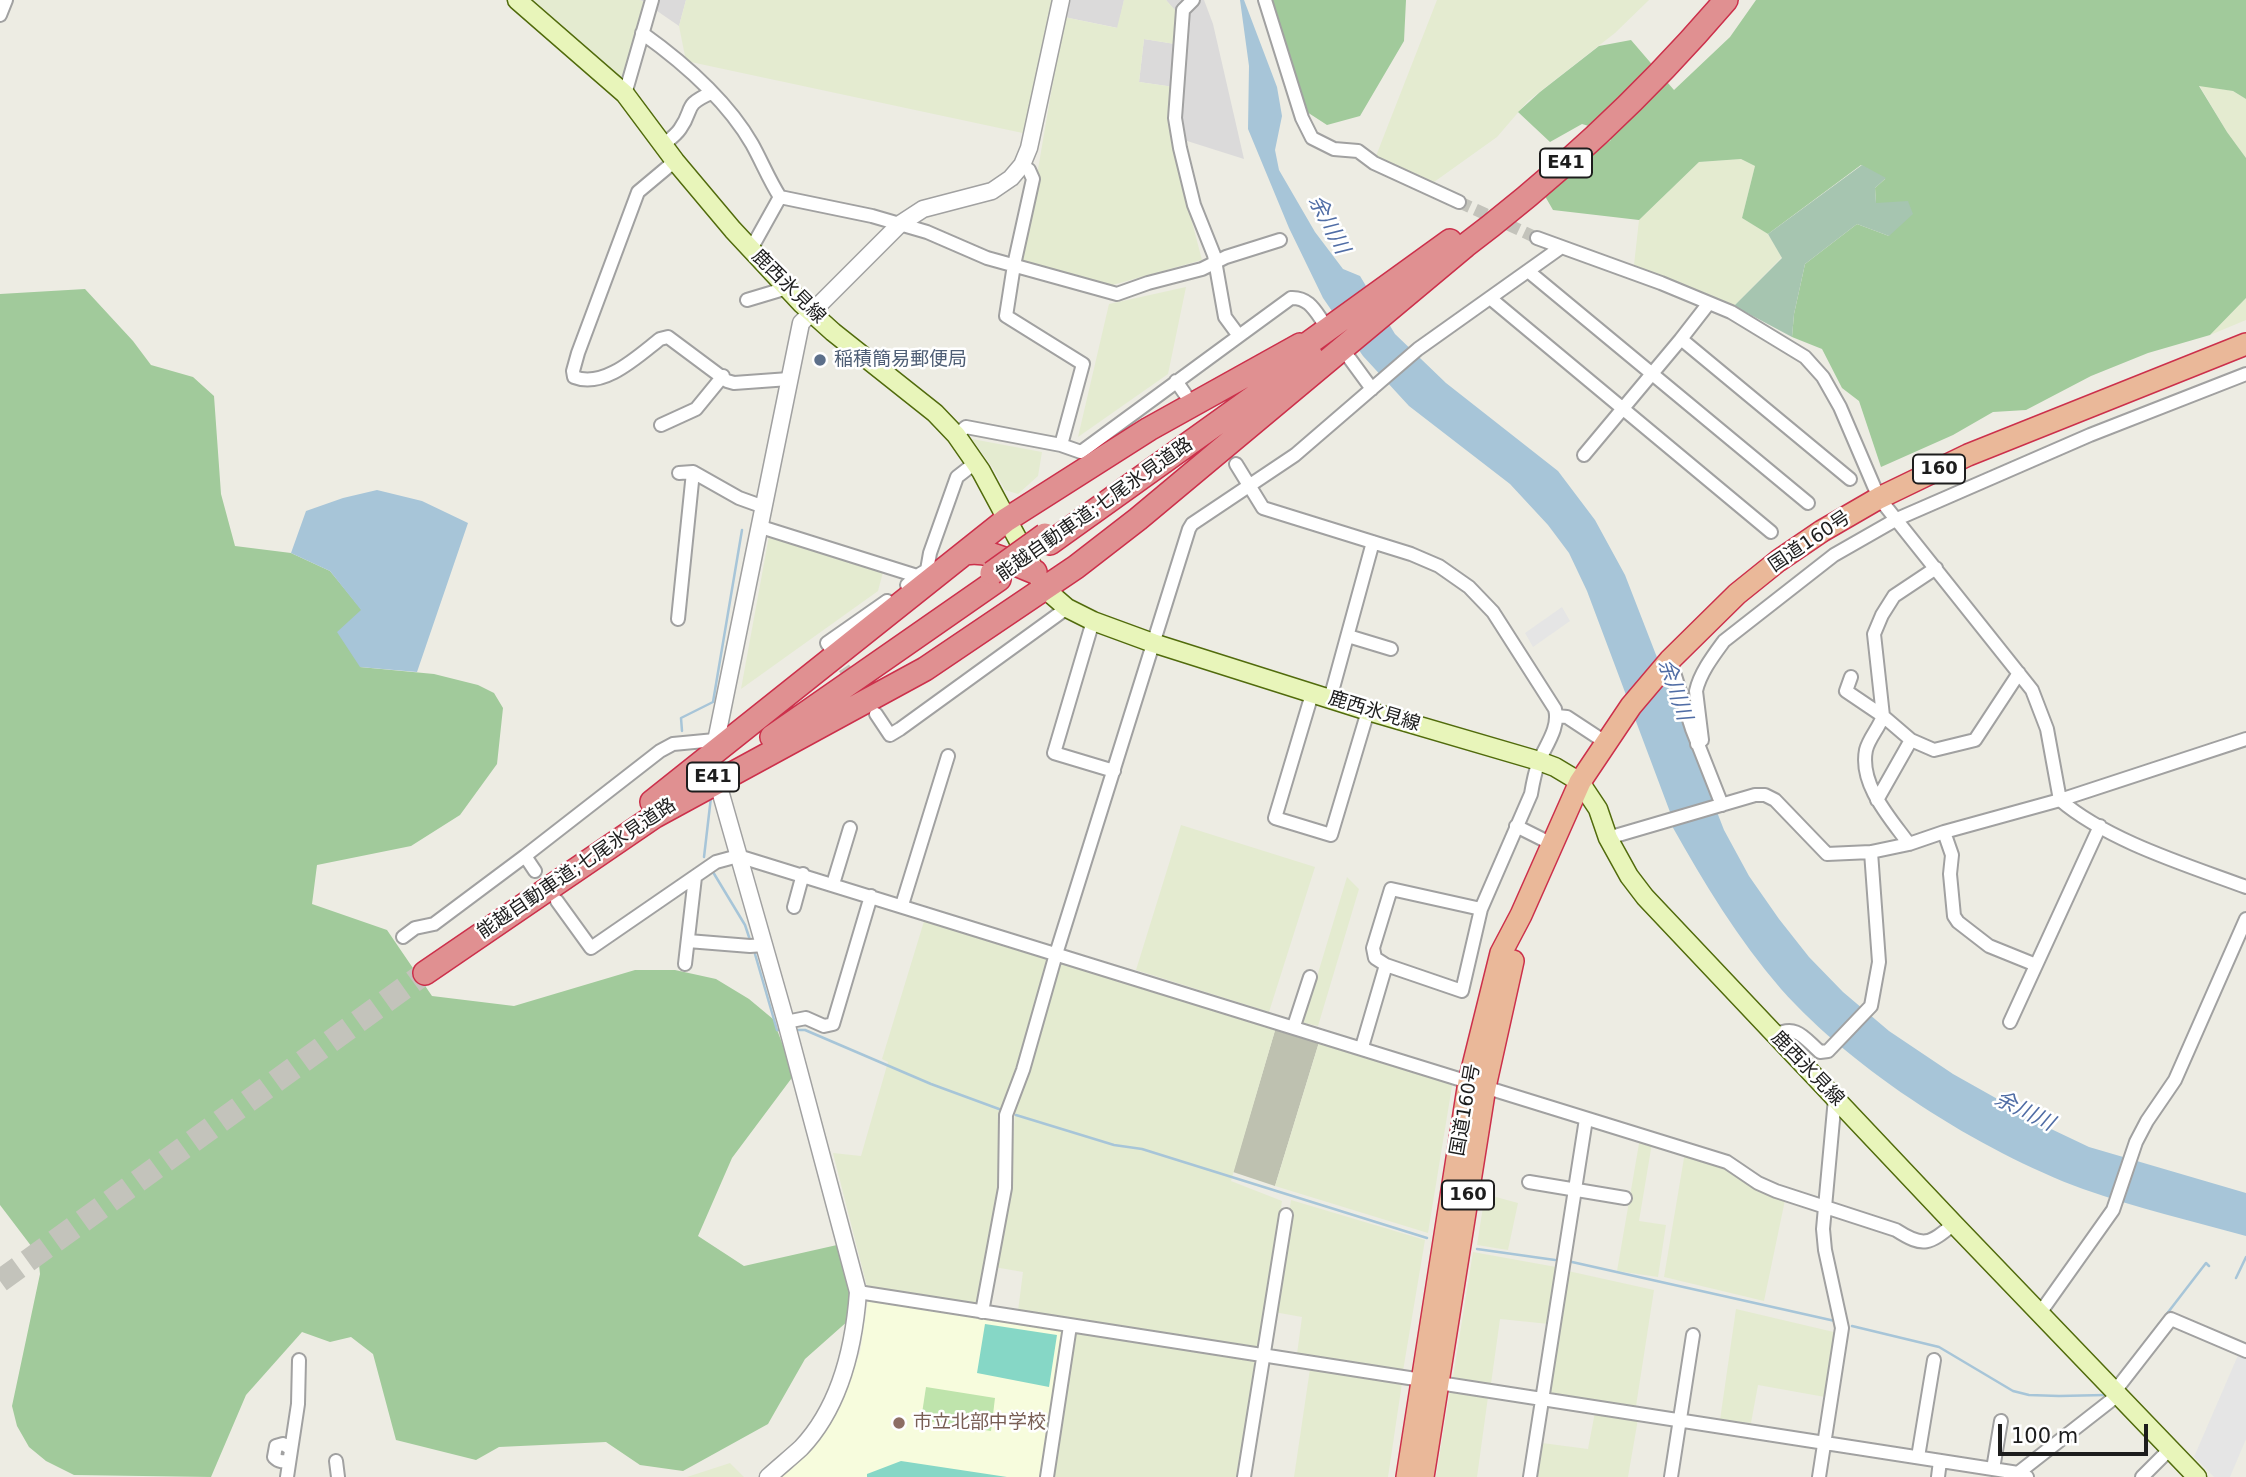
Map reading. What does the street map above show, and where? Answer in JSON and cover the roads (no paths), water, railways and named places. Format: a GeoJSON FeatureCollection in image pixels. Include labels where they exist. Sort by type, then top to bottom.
{"type":"FeatureCollection","features":[{"type":"Feature","properties":{"kind":"highway","name":"能越自動車道;七尾氷見道路"},"geometry":{"type":"LineString","coordinates":[[423,970],[654,809],[831,697],[1048,539],[1338,339],[1607,114],[1671,50],[1715,0]]}},
{"type":"Feature","properties":{"kind":"highway","name":"能越自動車道;七尾氷見道路"},"geometry":{"type":"LineString","coordinates":[[1384,302],[1465,246],[1572,159],[1631,104],[1726,0]]}},
{"type":"Feature","properties":{"kind":"highway"},"geometry":{"type":"LineString","coordinates":[[654,809],[1006,520],[1149,429],[1338,339]]}},
{"type":"Feature","properties":{"kind":"highway"},"geometry":{"type":"LineString","coordinates":[[654,809],[925,669],[1015,610],[1040,580],[1076,567],[1138,519],[1338,339]]}},
{"type":"Feature","properties":{"kind":"highway","name":"国道160号"},"geometry":{"type":"LineString","coordinates":[[1423,1477],[1431,1381],[1477,1084],[1514,958],[1521,915],[1580,782],[1631,706],[1670,660],[1728,602],[1778,561],[1822,531],[1879,498],[1968,455],[2246,344]]}},
{"type":"Feature","properties":{"kind":"highway"},"geometry":{"type":"LineString","coordinates":[[966,553],[977,551],[988,554],[1040,580]]}},
{"type":"Feature","properties":{"kind":"highway","name":"国道160号"},"geometry":{"type":"LineString","coordinates":[[1407,1477],[1431,1381]]}},
{"type":"Feature","properties":{"kind":"main road","name":"鹿西氷見線"},"geometry":{"type":"LineString","coordinates":[[517,0],[625,94],[675,161],[787,288],[812,312],[935,413],[956,435],[975,463],[1040,580],[1067,608],[1093,621],[1153,643],[1368,711],[1539,761],[1580,782],[1598,809],[1608,838],[1629,876],[1646,897],[2197,1477]]}},
{"type":"Feature","properties":{"kind":"street"},"geometry":{"type":"LineString","coordinates":[[0,15],[6,0]]}},
{"type":"Feature","properties":{"kind":"street"},"geometry":{"type":"LineString","coordinates":[[625,94],[652,0]]}},
{"type":"Feature","properties":{"kind":"street"},"geometry":{"type":"LineString","coordinates":[[403,937],[415,928],[434,924],[660,751],[673,744],[715,743],[801,323],[900,224],[923,209],[992,191],[1011,178],[1022,164],[1029,148],[1062,0]]}},
{"type":"Feature","properties":{"kind":"street"},"geometry":{"type":"LineString","coordinates":[[1265,0],[1302,118],[1312,138],[1334,149],[1358,151],[1374,163],[1459,202]]}},
{"type":"Feature","properties":{"kind":"street"},"geometry":{"type":"LineString","coordinates":[[1184,3],[1175,118],[1194,205],[1215,262],[1225,317],[1239,336]]}},
{"type":"Feature","properties":{"kind":"street"},"geometry":{"type":"LineString","coordinates":[[642,33],[671,54],[730,113],[752,144],[780,197]]}},
{"type":"Feature","properties":{"kind":"street"},"geometry":{"type":"LineString","coordinates":[[663,145],[679,130],[695,100],[711,93]]}},
{"type":"Feature","properties":{"kind":"street"},"geometry":{"type":"LineString","coordinates":[[675,161],[638,192],[573,371],[574,377],[581,379],[614,372],[668,337],[734,383],[789,379]]}},
{"type":"Feature","properties":{"kind":"street"},"geometry":{"type":"LineString","coordinates":[[1022,164],[1033,179],[1006,316],[1083,363],[1061,445]]}},
{"type":"Feature","properties":{"kind":"street"},"geometry":{"type":"LineString","coordinates":[[780,197],[872,216],[928,232],[987,258],[1118,294],[1202,269],[1280,240]]}},
{"type":"Feature","properties":{"kind":"street"},"geometry":{"type":"LineString","coordinates":[[751,249],[780,197]]}},
{"type":"Feature","properties":{"kind":"street"},"geometry":{"type":"LineString","coordinates":[[1537,238],[1661,283],[1731,312],[1805,357],[1823,377],[1840,407],[1879,498],[2032,690],[2047,729],[2060,800],[2100,827],[2159,854],[2246,887]]}},
{"type":"Feature","properties":{"kind":"street"},"geometry":{"type":"LineString","coordinates":[[982,1312],[1004,1188],[1006,1115],[1023,1070],[1056,954],[1189,529],[1192,524],[1295,455],[1418,349],[1560,248]]}},
{"type":"Feature","properties":{"kind":"street"},"geometry":{"type":"LineString","coordinates":[[1528,271],[1808,503]]}},
{"type":"Feature","properties":{"kind":"street"},"geometry":{"type":"LineString","coordinates":[[747,300],[787,288]]}},
{"type":"Feature","properties":{"kind":"street"},"geometry":{"type":"LineString","coordinates":[[956,435],[966,427],[1061,445],[1081,452],[1291,298],[1308,302],[1374,388]]}},
{"type":"Feature","properties":{"kind":"street"},"geometry":{"type":"LineString","coordinates":[[1490,298],[1770,532]]}},
{"type":"Feature","properties":{"kind":"street"},"geometry":{"type":"LineString","coordinates":[[1584,455],[1709,303]]}},
{"type":"Feature","properties":{"kind":"street"},"geometry":{"type":"LineString","coordinates":[[1681,339],[1850,480]]}},
{"type":"Feature","properties":{"kind":"street"},"geometry":{"type":"LineString","coordinates":[[1698,744],[1702,740],[1696,691],[1710,660],[1724,641],[1833,555],[1897,519],[2090,435],[2246,374]]}},
{"type":"Feature","properties":{"kind":"street"},"geometry":{"type":"LineString","coordinates":[[661,425],[696,409],[723,376]]}},
{"type":"Feature","properties":{"kind":"street"},"geometry":{"type":"LineString","coordinates":[[1176,381],[1185,394]]}},
{"type":"Feature","properties":{"kind":"street"},"geometry":{"type":"LineString","coordinates":[[832,650],[827,643],[927,570],[930,553],[957,477],[975,463]]}},
{"type":"Feature","properties":{"kind":"street"},"geometry":{"type":"LineString","coordinates":[[1236,464],[1263,508],[1411,554],[1439,566],[1469,587],[1493,612],[1555,709],[1555,726],[1539,761],[1531,794],[1481,909],[1462,991],[1386,965],[1375,958],[1373,948],[1391,889],[1481,909]]}},
{"type":"Feature","properties":{"kind":"street"},"geometry":{"type":"LineString","coordinates":[[680,473],[694,472],[739,498],[764,507]]}},
{"type":"Feature","properties":{"kind":"street"},"geometry":{"type":"LineString","coordinates":[[678,619],[694,472]]}},
{"type":"Feature","properties":{"kind":"street"},"geometry":{"type":"LineString","coordinates":[[761,527],[917,576]]}},
{"type":"Feature","properties":{"kind":"street"},"geometry":{"type":"LineString","coordinates":[[1368,711],[1331,835],[1275,818],[1321,696],[1348,636],[1373,542]]}},
{"type":"Feature","properties":{"kind":"street"},"geometry":{"type":"LineString","coordinates":[[1909,844],[1877,800],[1868,774],[1866,752],[1883,716],[1874,634],[1894,596],[1936,568]]}},
{"type":"Feature","properties":{"kind":"street"},"geometry":{"type":"LineString","coordinates":[[876,714],[890,735],[1067,608]]}},
{"type":"Feature","properties":{"kind":"street"},"geometry":{"type":"LineString","coordinates":[[1093,621],[1054,753],[1114,771]]}},
{"type":"Feature","properties":{"kind":"street"},"geometry":{"type":"LineString","coordinates":[[1348,636],[1391,649]]}},
{"type":"Feature","properties":{"kind":"street"},"geometry":{"type":"LineString","coordinates":[[1670,660],[1722,805]]}},
{"type":"Feature","properties":{"kind":"street"},"geometry":{"type":"LineString","coordinates":[[1851,677],[1845,688],[1845,698],[1883,716],[1911,740],[1934,750],[1975,740],[2019,673]]}},
{"type":"Feature","properties":{"kind":"street"},"geometry":{"type":"LineString","coordinates":[[1557,716],[1567,717],[1605,742]]}},
{"type":"Feature","properties":{"kind":"street"},"geometry":{"type":"LineString","coordinates":[[1608,838],[1755,795],[1765,795],[1775,800],[1827,854],[1871,852],[1909,844],[2060,800],[2246,739]]}},
{"type":"Feature","properties":{"kind":"street"},"geometry":{"type":"LineString","coordinates":[[1877,800],[1911,740]]}},
{"type":"Feature","properties":{"kind":"street"},"geometry":{"type":"LineString","coordinates":[[902,905],[948,756]]}},
{"type":"Feature","properties":{"kind":"street"},"geometry":{"type":"LineString","coordinates":[[719,787],[786,1021],[858,1292],[847,1362],[830,1409],[802,1446],[768,1477]]}},
{"type":"Feature","properties":{"kind":"street"},"geometry":{"type":"LineString","coordinates":[[1516,826],[1552,844]]}},
{"type":"Feature","properties":{"kind":"street"},"geometry":{"type":"LineString","coordinates":[[2010,1023],[2100,827]]}},
{"type":"Feature","properties":{"kind":"street"},"geometry":{"type":"LineString","coordinates":[[833,884],[850,828]]}},
{"type":"Feature","properties":{"kind":"street"},"geometry":{"type":"LineString","coordinates":[[1944,832],[1952,855],[1950,874],[1954,916],[1958,922],[1989,946],[2036,965]]}},
{"type":"Feature","properties":{"kind":"street"},"geometry":{"type":"LineString","coordinates":[[1775,1035],[1787,1029],[1796,1031],[1820,1052],[1828,1051],[1871,1006],[1879,962],[1871,852]]}},
{"type":"Feature","properties":{"kind":"street"},"geometry":{"type":"LineString","coordinates":[[525,856],[536,871]]}},
{"type":"Feature","properties":{"kind":"street"},"geometry":{"type":"LineString","coordinates":[[557,901],[591,948],[716,862],[738,856],[1727,1162],[1758,1183],[1896,1230],[1924,1243],[1933,1240],[1954,1224]]}},
{"type":"Feature","properties":{"kind":"street"},"geometry":{"type":"LineString","coordinates":[[794,907],[803,874]]}},
{"type":"Feature","properties":{"kind":"street"},"geometry":{"type":"LineString","coordinates":[[685,964],[695,877]]}},
{"type":"Feature","properties":{"kind":"street"},"geometry":{"type":"LineString","coordinates":[[786,1021],[806,1018],[824,1026],[833,1024],[871,896]]}},
{"type":"Feature","properties":{"kind":"street"},"geometry":{"type":"LineString","coordinates":[[2040,1313],[2117,1202],[2147,1121],[2175,1080],[2246,919]]}},
{"type":"Feature","properties":{"kind":"street"},"geometry":{"type":"LineString","coordinates":[[688,941],[764,945]]}},
{"type":"Feature","properties":{"kind":"street"},"geometry":{"type":"LineString","coordinates":[[1362,1047],[1386,965]]}},
{"type":"Feature","properties":{"kind":"street"},"geometry":{"type":"LineString","coordinates":[[1294,1026],[1310,977]]}},
{"type":"Feature","properties":{"kind":"street"},"geometry":{"type":"LineString","coordinates":[[1819,1477],[1842,1328],[1823,1229],[1835,1098]]}},
{"type":"Feature","properties":{"kind":"street"},"geometry":{"type":"LineString","coordinates":[[1530,1477],[1586,1119]]}},
{"type":"Feature","properties":{"kind":"street"},"geometry":{"type":"LineString","coordinates":[[1529,1182],[1625,1198]]}},
{"type":"Feature","properties":{"kind":"street"},"geometry":{"type":"LineString","coordinates":[[1244,1477],[1286,1216]]}},
{"type":"Feature","properties":{"kind":"street"},"geometry":{"type":"LineString","coordinates":[[858,1292],[1918,1457],[2020,1476],[2117,1393],[2171,1319],[2246,1351]]}},
{"type":"Feature","properties":{"kind":"street"},"geometry":{"type":"LineString","coordinates":[[1047,1477],[1069,1326]]}},
{"type":"Feature","properties":{"kind":"street"},"geometry":{"type":"LineString","coordinates":[[1671,1477],[1693,1335]]}},
{"type":"Feature","properties":{"kind":"street"},"geometry":{"type":"LineString","coordinates":[[287,1477],[298,1404],[299,1360]]}},
{"type":"Feature","properties":{"kind":"street"},"geometry":{"type":"LineString","coordinates":[[1918,1457],[1934,1360]]}},
{"type":"Feature","properties":{"kind":"street"},"geometry":{"type":"LineString","coordinates":[[1993,1469],[2001,1421]]}},
{"type":"Feature","properties":{"kind":"street"},"geometry":{"type":"LineString","coordinates":[[2142,1477],[2170,1448]]}},
{"type":"Feature","properties":{"kind":"street"},"geometry":{"type":"LineString","coordinates":[[336,1461],[338,1477]]}},
{"type":"Feature","properties":{"kind":"street"},"geometry":{"type":"LineString","coordinates":[[1938,1477],[1940,1461]]}},
{"type":"Feature","properties":{"kind":"waterway"},"geometry":{"type":"LineString","coordinates":[[682,731],[681,718],[713,702],[742,530]]}},
{"type":"Feature","properties":{"kind":"waterway"},"geometry":{"type":"LineString","coordinates":[[704,857],[711,797]]}},
{"type":"Feature","properties":{"kind":"waterway"},"geometry":{"type":"LineString","coordinates":[[713,872],[745,925],[750,940]]}},
{"type":"Feature","properties":{"kind":"waterway"},"geometry":{"type":"LineString","coordinates":[[755,954],[777,1030],[780,1030]]}},
{"type":"Feature","properties":{"kind":"waterway"},"geometry":{"type":"LineString","coordinates":[[798,1030],[805,1030],[931,1084],[999,1109]]}},
{"type":"Feature","properties":{"kind":"waterway"},"geometry":{"type":"LineString","coordinates":[[1016,1115],[1114,1145],[1142,1149],[1427,1238]]}},
{"type":"Feature","properties":{"kind":"waterway"},"geometry":{"type":"LineString","coordinates":[[1477,1249],[1555,1260]]}},
{"type":"Feature","properties":{"kind":"waterway"},"geometry":{"type":"LineString","coordinates":[[2236,1278],[2246,1257]]}},
{"type":"Feature","properties":{"kind":"waterway"},"geometry":{"type":"LineString","coordinates":[[1572,1262],[1835,1321]]}},
{"type":"Feature","properties":{"kind":"waterway"},"geometry":{"type":"LineString","coordinates":[[2122,1372],[2206,1263],[2209,1266]]}},
{"type":"Feature","properties":{"kind":"waterway"},"geometry":{"type":"LineString","coordinates":[[1852,1326],[1939,1347],[2013,1391],[2029,1395],[2105,1395]]}},
{"type":"Feature","properties":{"kind":"tunnel"},"geometry":{"type":"LineString","coordinates":[[1459,202],[1537,238]]}},
{"type":"Feature","properties":{"kind":"tunnel"},"geometry":{"type":"LineString","coordinates":[[834,653],[869,705]]}},
{"type":"Feature","properties":{"kind":"tunnel"},"geometry":{"type":"LineString","coordinates":[[0,1281],[425,973]]}},
{"type":"Feature","properties":{"kind":"place","name":"稲積簡易郵便局"},"geometry":{"type":"Point","coordinates":[820,360]}},
{"type":"Feature","properties":{"kind":"place","name":"市立北部中学校"},"geometry":{"type":"Point","coordinates":[899,1423]}},
{"type":"Feature","properties":{"kind":"water label","name":"余川川"},"geometry":{"type":"Point","coordinates":[1328,225]}},
{"type":"Feature","properties":{"kind":"water label","name":"余川川"},"geometry":{"type":"Point","coordinates":[1674,690]}},
{"type":"Feature","properties":{"kind":"water label","name":"余川川"},"geometry":{"type":"Point","coordinates":[2024,1112]}}]}
